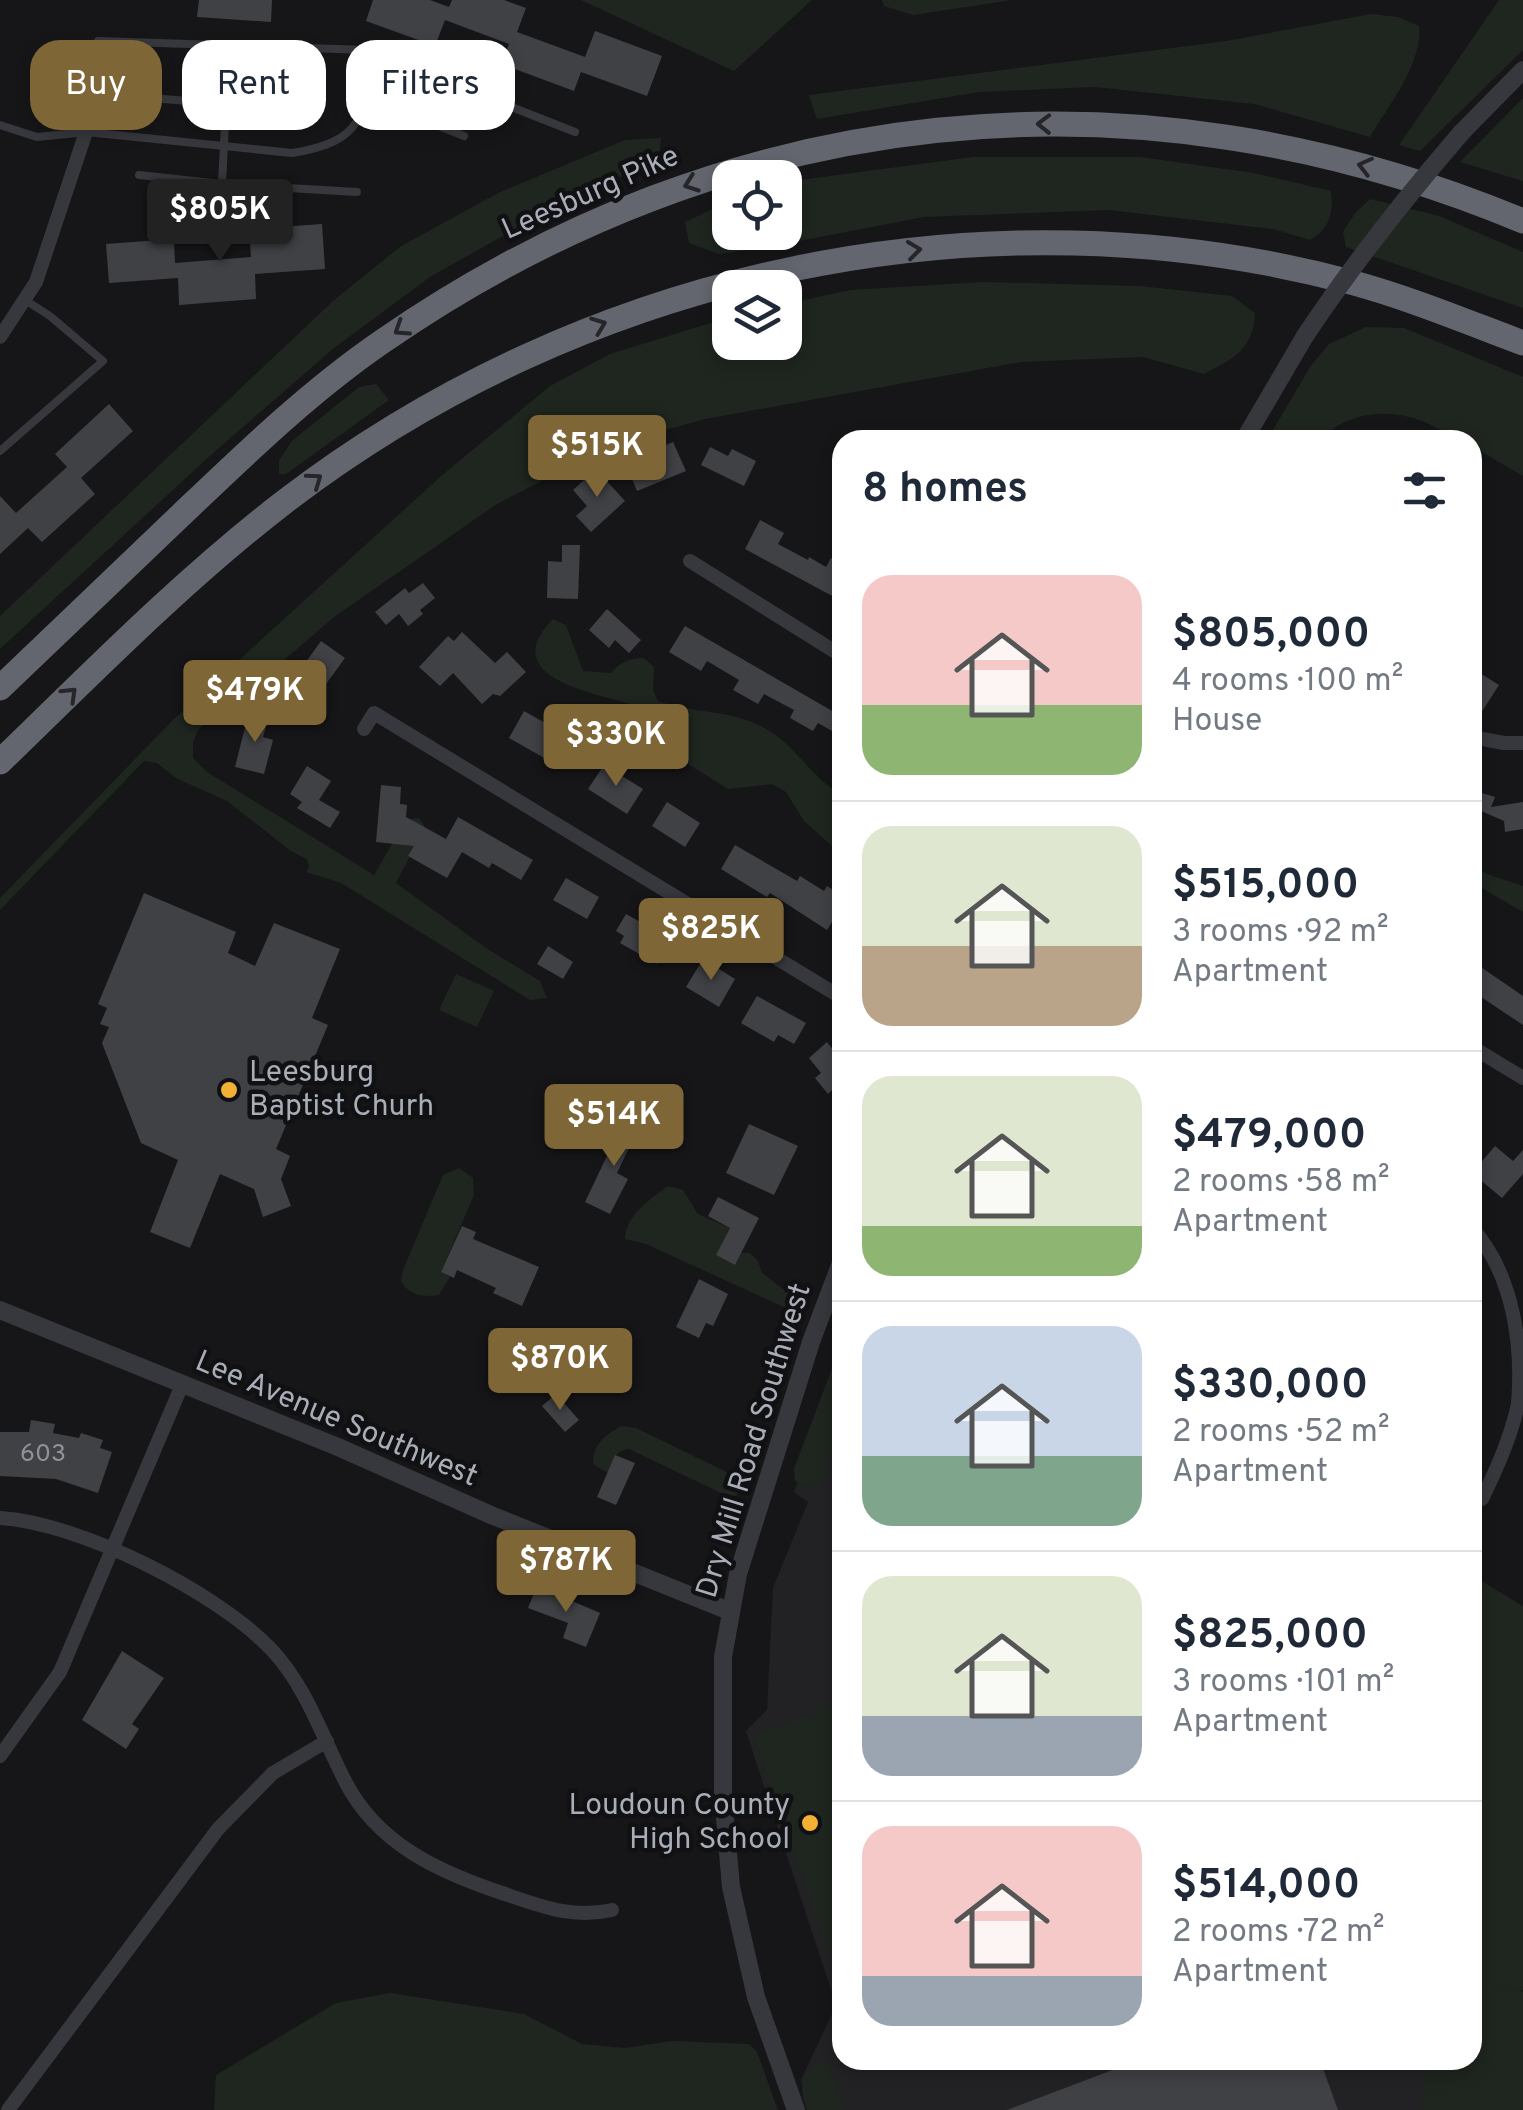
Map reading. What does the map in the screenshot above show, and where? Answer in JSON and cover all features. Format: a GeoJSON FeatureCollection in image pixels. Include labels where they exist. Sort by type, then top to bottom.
{"type":"FeatureCollection","features":[{"type":"Feature","properties":{"kind":"highway","name":"Leesburg Pike"},"geometry":{"type":"LineString","coordinates":[[0,688],[283,421],[384,340],[468,286],[553,242],[622,209],[722,174],[795,153],[896,133],[1002,124],[1125,125],[1212,134],[1309,152],[1410,178],[1523,221]]}},
{"type":"Feature","properties":{"kind":"highway"},"geometry":{"type":"LineString","coordinates":[[0,762],[171,598],[282,504],[383,433],[537,350],[645,307],[730,282],[824,262],[939,247],[1077,242],[1173,250],[1290,268],[1416,302],[1523,343]]}},
{"type":"Feature","properties":{"kind":"street"},"geometry":{"type":"LineString","coordinates":[[1250,430],[1354,263],[1406,195],[1523,70]]}},
{"type":"Feature","properties":{"kind":"street"},"geometry":{"type":"LineString","coordinates":[[0,338],[36,282],[86,132]]}},
{"type":"Feature","properties":{"kind":"street"},"geometry":{"type":"LineString","coordinates":[[690,561],[832,650]]}},
{"type":"Feature","properties":{"kind":"street"},"geometry":{"type":"LineString","coordinates":[[364,729],[374,713],[832,992]]}},
{"type":"Feature","properties":{"kind":"street"},"geometry":{"type":"LineString","coordinates":[[1482,738],[1504,744],[1523,743]]}},
{"type":"Feature","properties":{"kind":"street"},"geometry":{"type":"LineString","coordinates":[[1482,1053],[1523,1078]]}},
{"type":"Feature","properties":{"kind":"street"},"geometry":{"type":"LineString","coordinates":[[1482,1243],[1512,1299],[1522,1346],[1519,1402],[1504,1452],[1482,1498]]}},
{"type":"Feature","properties":{"kind":"street","name":"Dry Mill Road Southwest"},"geometry":{"type":"LineString","coordinates":[[796,2110],[756,1997],[731,1887],[723,1795],[723,1656],[729,1611],[792,1400],[832,1288]]}},
{"type":"Feature","properties":{"kind":"street","name":"Lee Avenue Southwest"},"geometry":{"type":"LineString","coordinates":[[0,1310],[338,1447],[491,1516],[729,1611]]}},
{"type":"Feature","properties":{"kind":"street"},"geometry":{"type":"LineString","coordinates":[[0,1756],[60,1672],[182,1385]]}},
{"type":"Feature","properties":{"kind":"street"},"geometry":{"type":"LineString","coordinates":[[0,1518],[51,1525],[112,1548],[209,1601],[269,1648],[292,1675],[347,1786],[374,1821],[403,1848],[434,1868],[564,1914],[588,1916],[612,1910]]}},
{"type":"Feature","properties":{"kind":"street"},"geometry":{"type":"LineString","coordinates":[[8,2110],[218,1828],[273,1773],[327,1741]]}},
{"type":"Feature","properties":{"kind":"lane"},"geometry":{"type":"LineString","coordinates":[[86,132],[98,41],[346,49]]}},
{"type":"Feature","properties":{"kind":"lane"},"geometry":{"type":"LineString","coordinates":[[162,100],[226,104],[222,184]]}},
{"type":"Feature","properties":{"kind":"lane"},"geometry":{"type":"LineString","coordinates":[[515,108],[575,132]]}},
{"type":"Feature","properties":{"kind":"lane"},"geometry":{"type":"LineString","coordinates":[[0,124],[38,137],[86,132],[292,153],[333,144],[350,130]]}},
{"type":"Feature","properties":{"kind":"lane"},"geometry":{"type":"LineString","coordinates":[[449,130],[464,136]]}},
{"type":"Feature","properties":{"kind":"lane"},"geometry":{"type":"LineString","coordinates":[[139,175],[356,192]]}},
{"type":"Feature","properties":{"kind":"lane"},"geometry":{"type":"LineString","coordinates":[[0,451],[103,360],[25,300]]}},
{"type":"Feature","properties":{"kind":"shaded area"},"geometry":{"type":"Polygon","coordinates":[[[581,0],[812,0],[734,71],[581,0]]]}},
{"type":"Feature","properties":{"kind":"shaded area"},"geometry":{"type":"Polygon","coordinates":[[[882,0],[1012,0],[913,15],[884,6],[882,0]]]}},
{"type":"Feature","properties":{"kind":"shaded area"},"geometry":{"type":"Polygon","coordinates":[[[1499,0],[1523,0],[1523,50],[1420,151],[1399,145],[1499,0]]]}},
{"type":"Feature","properties":{"kind":"shaded area"},"geometry":{"type":"Polygon","coordinates":[[[1371,14],[1398,17],[1419,26],[1419,40],[1410,69],[1370,137],[1254,104],[1095,87],[979,92],[817,119],[809,95],[1226,41],[1371,14]]]}},
{"type":"Feature","properties":{"kind":"shaded area"},"geometry":{"type":"Polygon","coordinates":[[[1523,98],[1523,181],[1460,162],[1523,98]]]}},
{"type":"Feature","properties":{"kind":"shaded area"},"geometry":{"type":"Polygon","coordinates":[[[661,138],[659,159],[547,211],[430,277],[334,348],[0,649],[0,616],[333,301],[401,246],[500,192],[625,140],[661,138]]]}},
{"type":"Feature","properties":{"kind":"shaded area"},"geometry":{"type":"Polygon","coordinates":[[[973,157],[1140,157],[1254,173],[1331,191],[1332,207],[1326,226],[1310,240],[1273,229],[1109,210],[924,217],[802,240],[802,180],[973,157]]]}},
{"type":"Feature","properties":{"kind":"shaded area"},"geometry":{"type":"Polygon","coordinates":[[[1370,199],[1439,216],[1523,252],[1523,308],[1346,247],[1343,232],[1370,199]]]}},
{"type":"Feature","properties":{"kind":"shaded area"},"geometry":{"type":"Polygon","coordinates":[[[712,209],[712,250],[748,250],[719,254],[689,243],[685,222],[712,209]]]}},
{"type":"Feature","properties":{"kind":"shaded area"},"geometry":{"type":"Polygon","coordinates":[[[982,282],[1140,286],[1232,296],[1255,313],[1246,344],[1204,374],[1143,357],[1021,362],[705,419],[612,445],[497,504],[334,617],[238,705],[215,715],[199,729],[193,742],[193,758],[207,772],[374,875],[406,820],[419,818],[425,827],[396,883],[486,948],[540,981],[547,998],[530,1000],[341,883],[306,872],[307,859],[227,801],[176,778],[157,763],[144,761],[0,910],[0,898],[173,720],[440,477],[550,386],[610,354],[712,323],[712,360],[802,360],[802,300],[851,290],[982,282]]]}},
{"type":"Feature","properties":{"kind":"shaded area"},"geometry":{"type":"Polygon","coordinates":[[[1366,327],[1404,328],[1523,377],[1523,476],[1482,452],[1482,430],[1441,430],[1401,415],[1357,417],[1332,430],[1273,430],[1310,367],[1329,344],[1366,327]]]}},
{"type":"Feature","properties":{"kind":"shaded area"},"geometry":{"type":"Polygon","coordinates":[[[376,384],[389,400],[286,474],[279,474],[279,460],[292,441],[359,387],[376,384]]]}},
{"type":"Feature","properties":{"kind":"shaded area"},"geometry":{"type":"Polygon","coordinates":[[[553,619],[566,625],[583,671],[611,673],[626,661],[644,658],[654,667],[653,690],[658,701],[743,719],[781,739],[832,788],[832,846],[804,821],[786,792],[772,784],[728,789],[685,762],[671,747],[664,725],[648,713],[556,679],[542,668],[536,655],[538,639],[553,619]]]}},
{"type":"Feature","properties":{"kind":"shaded area"},"geometry":{"type":"Polygon","coordinates":[[[1482,870],[1523,886],[1523,912],[1482,888],[1482,870]]]}},
{"type":"Feature","properties":{"kind":"shaded area"},"geometry":{"type":"Polygon","coordinates":[[[456,974],[494,991],[477,1027],[439,1010],[456,974]]]}},
{"type":"Feature","properties":{"kind":"shaded area"},"geometry":{"type":"Polygon","coordinates":[[[459,1168],[473,1178],[474,1195],[441,1272],[450,1277],[439,1295],[417,1294],[401,1281],[403,1270],[443,1175],[459,1168]]]}},
{"type":"Feature","properties":{"kind":"shaded area"},"geometry":{"type":"Polygon","coordinates":[[[668,1186],[683,1190],[698,1214],[730,1228],[716,1255],[735,1265],[741,1253],[750,1253],[762,1273],[800,1302],[799,1309],[786,1308],[646,1244],[625,1239],[634,1215],[668,1186]]]}},
{"type":"Feature","properties":{"kind":"shaded area"},"geometry":{"type":"Polygon","coordinates":[[[832,1368],[832,1456],[822,1483],[811,1488],[795,1481],[794,1469],[832,1368]]]}},
{"type":"Feature","properties":{"kind":"shaded area","name":"Loudoun County High School"},"geometry":{"type":"Polygon","coordinates":[[[832,1395],[832,1993],[746,1731],[767,1710],[773,1588],[808,1502],[794,1492],[832,1395]]]}},
{"type":"Feature","properties":{"kind":"shaded area"},"geometry":{"type":"Polygon","coordinates":[[[622,1426],[636,1428],[737,1477],[739,1492],[736,1496],[725,1495],[629,1449],[618,1454],[608,1473],[593,1464],[595,1451],[606,1436],[622,1426]]]}},
{"type":"Feature","properties":{"kind":"shaded area","name":"Loudoun County High School"},"geometry":{"type":"Polygon","coordinates":[[[1482,1581],[1523,1606],[1521,2110],[807,2110],[801,2080],[832,2014],[832,2070],[1482,2070],[1482,1581]]]}},
{"type":"Feature","properties":{"kind":"shaded area"},"geometry":{"type":"Polygon","coordinates":[[[1482,1582],[1523,1607],[1523,1990],[1490,1987],[1523,1992],[1523,2110],[1421,2110],[1427,2070],[1482,2070],[1482,1582]]]}},
{"type":"Feature","properties":{"kind":"shaded area"},"geometry":{"type":"Polygon","coordinates":[[[832,1706],[832,1966],[753,1734],[832,1706]]]}},
{"type":"Feature","properties":{"kind":"shaded area"},"geometry":{"type":"Polygon","coordinates":[[[390,1993],[524,2014],[582,2044],[625,2048],[672,2041],[749,2044],[757,2052],[778,2110],[214,2110],[216,2075],[336,2003],[390,1993]]]}},
{"type":"Feature","properties":{"kind":"shaded area"},"geometry":{"type":"Polygon","coordinates":[[[822,2060],[827,2062],[844,2110],[807,2110],[803,2081],[822,2060]]]}},
{"type":"Feature","properties":{"kind":"building"},"geometry":{"type":"Polygon","coordinates":[[[199,0],[272,0],[271,22],[197,17],[199,0]]]}},
{"type":"Feature","properties":{"kind":"building"},"geometry":{"type":"Polygon","coordinates":[[[373,0],[430,0],[449,7],[452,0],[504,0],[526,8],[517,32],[585,57],[595,31],[662,56],[647,96],[581,72],[574,91],[515,69],[515,40],[498,40],[445,20],[437,40],[418,40],[366,21],[373,0]]]}},
{"type":"Feature","properties":{"kind":"building"},"geometry":{"type":"Polygon","coordinates":[[[322,224],[325,269],[255,274],[256,299],[179,305],[178,278],[109,283],[106,244],[174,239],[175,263],[251,257],[249,229],[322,224]]]}},
{"type":"Feature","properties":{"kind":"building"},"geometry":{"type":"Polygon","coordinates":[[[109,404],[133,431],[81,478],[95,494],[42,542],[28,528],[0,554],[0,496],[16,513],[67,467],[55,454],[109,404]]]}},
{"type":"Feature","properties":{"kind":"building"},"geometry":{"type":"Polygon","coordinates":[[[673,442],[686,471],[637,491],[625,462],[673,442]]]}},
{"type":"Feature","properties":{"kind":"building"},"geometry":{"type":"Polygon","coordinates":[[[710,447],[728,456],[732,449],[756,461],[744,486],[701,465],[710,447]]]}},
{"type":"Feature","properties":{"kind":"building"},"geometry":{"type":"Polygon","coordinates":[[[596,469],[625,501],[591,532],[576,516],[587,506],[573,490],[596,469]]]}},
{"type":"Feature","properties":{"kind":"building"},"geometry":{"type":"Polygon","coordinates":[[[760,520],[784,533],[778,544],[826,567],[831,558],[832,596],[745,549],[760,520]]]}},
{"type":"Feature","properties":{"kind":"building"},"geometry":{"type":"Polygon","coordinates":[[[562,545],[580,545],[578,599],[547,598],[548,561],[562,562],[562,545]]]}},
{"type":"Feature","properties":{"kind":"building"},"geometry":{"type":"Polygon","coordinates":[[[423,583],[435,598],[408,626],[399,614],[386,625],[375,612],[405,588],[409,593],[423,583]]]}},
{"type":"Feature","properties":{"kind":"building"},"geometry":{"type":"Polygon","coordinates":[[[607,609],[641,640],[629,653],[615,640],[609,648],[589,630],[607,609]]]}},
{"type":"Feature","properties":{"kind":"building"},"geometry":{"type":"Polygon","coordinates":[[[685,626],[832,711],[832,731],[818,723],[813,731],[790,718],[794,710],[764,694],[758,704],[733,690],[739,680],[707,661],[701,671],[669,652],[685,626]]]}},
{"type":"Feature","properties":{"kind":"building"},"geometry":{"type":"Polygon","coordinates":[[[462,632],[495,663],[507,652],[526,672],[500,696],[493,694],[482,704],[453,673],[440,686],[419,667],[448,636],[454,641],[462,632]]]}},
{"type":"Feature","properties":{"kind":"building"},"geometry":{"type":"Polygon","coordinates":[[[321,641],[345,658],[326,684],[318,678],[306,695],[290,684],[321,641]]]}},
{"type":"Feature","properties":{"kind":"building"},"geometry":{"type":"Polygon","coordinates":[[[1482,674],[1499,685],[1482,711],[1482,674]]]}},
{"type":"Feature","properties":{"kind":"building"},"geometry":{"type":"Polygon","coordinates":[[[524,711],[558,730],[562,723],[575,731],[570,739],[577,743],[562,768],[509,738],[524,711]]]}},
{"type":"Feature","properties":{"kind":"building"},"geometry":{"type":"Polygon","coordinates":[[[249,712],[269,717],[263,737],[273,740],[264,774],[235,767],[249,712]]]}},
{"type":"Feature","properties":{"kind":"building"},"geometry":{"type":"Polygon","coordinates":[[[604,765],[643,789],[627,814],[588,789],[604,765]]]}},
{"type":"Feature","properties":{"kind":"building"},"geometry":{"type":"Polygon","coordinates":[[[307,766],[331,781],[319,800],[340,812],[330,828],[297,808],[302,802],[290,794],[307,766]]]}},
{"type":"Feature","properties":{"kind":"building"},"geometry":{"type":"Polygon","coordinates":[[[381,785],[401,787],[400,804],[407,805],[406,817],[446,839],[458,817],[533,860],[521,880],[462,852],[447,878],[408,856],[414,846],[376,842],[381,785]]]}},
{"type":"Feature","properties":{"kind":"building"},"geometry":{"type":"Polygon","coordinates":[[[1482,793],[1495,797],[1491,807],[1523,802],[1523,829],[1505,832],[1504,821],[1482,811],[1482,793]]]}},
{"type":"Feature","properties":{"kind":"building"},"geometry":{"type":"Polygon","coordinates":[[[667,802],[700,823],[685,847],[652,826],[667,802]]]}},
{"type":"Feature","properties":{"kind":"building"},"geometry":{"type":"Polygon","coordinates":[[[735,845],[797,881],[800,876],[824,891],[827,886],[832,889],[832,922],[827,930],[770,893],[767,897],[721,869],[735,845]]]}},
{"type":"Feature","properties":{"kind":"building"},"geometry":{"type":"Polygon","coordinates":[[[566,878],[599,897],[587,919],[553,900],[566,878]]]}},
{"type":"Feature","properties":{"kind":"building"},"geometry":{"type":"Polygon","coordinates":[[[144,893],[236,932],[228,953],[255,966],[274,923],[340,949],[312,1018],[328,1025],[276,1149],[290,1156],[281,1179],[291,1206],[263,1217],[254,1189],[220,1174],[190,1248],[150,1232],[178,1160],[141,1143],[102,1043],[109,1027],[100,1024],[107,1008],[98,1004],[144,893]]]}},
{"type":"Feature","properties":{"kind":"building"},"geometry":{"type":"Polygon","coordinates":[[[626,914],[671,939],[657,964],[620,943],[624,936],[616,931],[626,914]]]}},
{"type":"Feature","properties":{"kind":"building"},"geometry":{"type":"Polygon","coordinates":[[[548,946],[573,962],[563,979],[537,964],[548,946]]]}},
{"type":"Feature","properties":{"kind":"building"},"geometry":{"type":"Polygon","coordinates":[[[703,959],[735,979],[719,1007],[686,987],[703,959]]]}},
{"type":"Feature","properties":{"kind":"building"},"geometry":{"type":"Polygon","coordinates":[[[1482,968],[1523,996],[1523,1025],[1482,998],[1482,968]]]}},
{"type":"Feature","properties":{"kind":"building"},"geometry":{"type":"Polygon","coordinates":[[[757,996],[806,1023],[794,1044],[778,1035],[774,1042],[741,1023],[757,996]]]}},
{"type":"Feature","properties":{"kind":"building"},"geometry":{"type":"Polygon","coordinates":[[[827,1042],[832,1048],[832,1090],[828,1094],[815,1078],[821,1073],[809,1058],[827,1042]]]}},
{"type":"Feature","properties":{"kind":"building"},"geometry":{"type":"Polygon","coordinates":[[[627,1114],[642,1121],[617,1173],[628,1179],[610,1214],[585,1202],[627,1114]]]}},
{"type":"Feature","properties":{"kind":"building"},"geometry":{"type":"Polygon","coordinates":[[[749,1124],[798,1146],[774,1195],[726,1173],[749,1124]]]}},
{"type":"Feature","properties":{"kind":"building"},"geometry":{"type":"Polygon","coordinates":[[[1495,1146],[1513,1161],[1523,1150],[1523,1174],[1502,1198],[1482,1181],[1482,1161],[1495,1146]]]}},
{"type":"Feature","properties":{"kind":"building"},"geometry":{"type":"Polygon","coordinates":[[[718,1197],[759,1218],[735,1265],[716,1255],[730,1228],[708,1216],[718,1197]]]}},
{"type":"Feature","properties":{"kind":"building"},"geometry":{"type":"Polygon","coordinates":[[[462,1226],[476,1232],[473,1239],[539,1267],[522,1306],[493,1293],[496,1288],[457,1270],[454,1278],[441,1272],[462,1226]]]}},
{"type":"Feature","properties":{"kind":"building"},"geometry":{"type":"Polygon","coordinates":[[[699,1279],[728,1294],[713,1326],[706,1323],[699,1338],[676,1327],[699,1279]]]}},
{"type":"Feature","properties":{"kind":"building"},"geometry":{"type":"Polygon","coordinates":[[[556,1394],[579,1420],[565,1432],[542,1406],[556,1394]]]}},
{"type":"Feature","properties":{"kind":"building"},"geometry":{"type":"Polygon","coordinates":[[[31,1420],[55,1424],[53,1433],[79,1438],[81,1433],[103,1440],[100,1448],[112,1452],[98,1493],[56,1479],[0,1476],[0,1432],[29,1432],[31,1420]]]}},
{"type":"Feature","properties":{"kind":"building"},"geometry":{"type":"Polygon","coordinates":[[[615,1455],[635,1463],[616,1505],[597,1497],[615,1455]]]}},
{"type":"Feature","properties":{"kind":"building"},"geometry":{"type":"Polygon","coordinates":[[[537,1586],[600,1613],[586,1647],[563,1638],[568,1623],[528,1608],[537,1586]]]}},
{"type":"Feature","properties":{"kind":"building"},"geometry":{"type":"Polygon","coordinates":[[[122,1651],[164,1678],[132,1724],[139,1729],[126,1749],[82,1720],[122,1651]]]}},
{"type":"Feature","properties":{"kind":"building"},"geometry":{"type":"Polygon","coordinates":[[[1113,2070],[1324,2070],[1338,2110],[1007,2110],[1113,2070]]]}},
{"type":"Feature","properties":{"kind":"place","name":"Leesburg Baptist Churh"},"geometry":{"type":"Point","coordinates":[229,1090]}},
{"type":"Feature","properties":{"kind":"place","name":"Loudoun County High School"},"geometry":{"type":"Point","coordinates":[810,1823]}}]}
